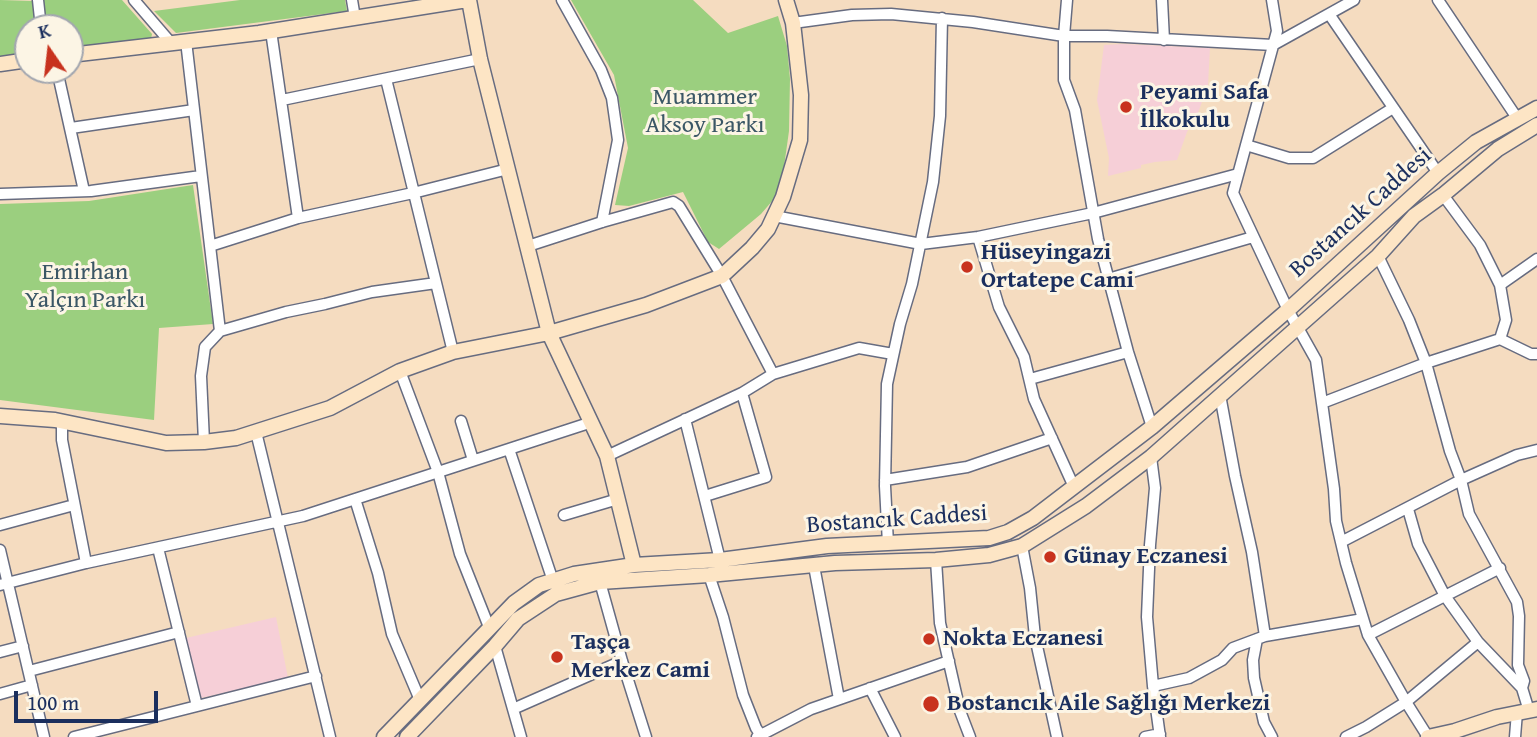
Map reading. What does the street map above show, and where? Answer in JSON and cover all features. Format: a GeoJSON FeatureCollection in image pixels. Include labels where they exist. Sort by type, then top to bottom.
{"type":"FeatureCollection","features":[{"type":"Feature","properties":{"kind":"main road"},"geometry":{"type":"LineString","coordinates":[[84,53],[271,31],[468,0],[480,59],[549,333],[607,456],[634,565]]}},
{"type":"Feature","properties":{"kind":"main road"},"geometry":{"type":"LineString","coordinates":[[0,416],[62,421],[166,443],[236,438],[330,408],[400,371],[453,352],[549,333],[646,305],[722,276],[768,229],[783,197],[800,140],[801,95],[793,23],[786,0]]}},
{"type":"Feature","properties":{"kind":"main road","name":"Bostancık Caddesi"},"geometry":{"type":"LineString","coordinates":[[384,737],[489,627],[538,585],[574,574],[634,565],[720,560],[827,546],[989,538],[1008,532],[1033,518],[1153,427],[1476,142],[1537,108]]}},
{"type":"Feature","properties":{"kind":"main road","name":"Bostancık Caddesi"},"geometry":{"type":"LineString","coordinates":[[407,737],[518,619],[556,594],[600,582],[835,563],[936,560],[989,555],[1022,546],[1086,506],[1151,457],[1378,256],[1414,216],[1498,149],[1536,128]]}},
{"type":"Feature","properties":{"kind":"main road"},"geometry":{"type":"LineString","coordinates":[[1428,737],[1528,711]]}},
{"type":"Feature","properties":{"kind":"street"},"geometry":{"type":"LineString","coordinates":[[134,0],[171,43]]}},
{"type":"Feature","properties":{"kind":"street"},"geometry":{"type":"LineString","coordinates":[[352,0],[355,18]]}},
{"type":"Feature","properties":{"kind":"street"},"geometry":{"type":"LineString","coordinates":[[562,0],[601,70],[612,98],[618,141],[602,222]]}},
{"type":"Feature","properties":{"kind":"street"},"geometry":{"type":"LineString","coordinates":[[1067,0],[1064,80],[1075,110],[1098,239],[1108,279],[1128,352],[1153,427]]}},
{"type":"Feature","properties":{"kind":"street"},"geometry":{"type":"LineString","coordinates":[[1161,0],[1164,40]]}},
{"type":"Feature","properties":{"kind":"street"},"geometry":{"type":"LineString","coordinates":[[1272,0],[1277,31],[1233,193],[1288,310],[1316,359],[1336,521],[1363,619],[1368,635],[1428,737]]}},
{"type":"Feature","properties":{"kind":"street"},"geometry":{"type":"LineString","coordinates":[[793,23],[852,15],[891,14],[942,18],[1064,36],[1273,45],[1354,0]]}},
{"type":"Feature","properties":{"kind":"street"},"geometry":{"type":"LineString","coordinates":[[1438,0],[1517,118]]}},
{"type":"Feature","properties":{"kind":"street"},"geometry":{"type":"LineString","coordinates":[[1329,14],[1438,173]]}},
{"type":"Feature","properties":{"kind":"street"},"geometry":{"type":"LineString","coordinates":[[888,544],[885,480],[887,384],[933,182],[938,148],[942,18]]}},
{"type":"Feature","properties":{"kind":"street"},"geometry":{"type":"LineString","coordinates":[[271,31],[299,218]]}},
{"type":"Feature","properties":{"kind":"street"},"geometry":{"type":"LineString","coordinates":[[186,41],[220,331]]}},
{"type":"Feature","properties":{"kind":"street"},"geometry":{"type":"LineString","coordinates":[[282,100],[480,59]]}},
{"type":"Feature","properties":{"kind":"street"},"geometry":{"type":"LineString","coordinates":[[386,79],[453,352]]}},
{"type":"Feature","properties":{"kind":"street"},"geometry":{"type":"LineString","coordinates":[[60,84],[84,191]]}},
{"type":"Feature","properties":{"kind":"street"},"geometry":{"type":"LineString","coordinates":[[1246,145],[1289,158],[1313,158],[1393,108]]}},
{"type":"Feature","properties":{"kind":"street"},"geometry":{"type":"LineString","coordinates":[[71,128],[194,110]]}},
{"type":"Feature","properties":{"kind":"street"},"geometry":{"type":"LineString","coordinates":[[210,246],[299,218],[508,169]]}},
{"type":"Feature","properties":{"kind":"street"},"geometry":{"type":"LineString","coordinates":[[775,216],[921,244],[978,237],[1093,213],[1238,174]]}},
{"type":"Feature","properties":{"kind":"street"},"geometry":{"type":"LineString","coordinates":[[0,194],[84,191],[201,176]]}},
{"type":"Feature","properties":{"kind":"street"},"geometry":{"type":"LineString","coordinates":[[1443,195],[1480,245],[1500,285],[1506,320],[1500,339]]}},
{"type":"Feature","properties":{"kind":"street"},"geometry":{"type":"LineString","coordinates":[[528,246],[673,202],[679,206],[722,276],[773,374]]}},
{"type":"Feature","properties":{"kind":"street"},"geometry":{"type":"LineString","coordinates":[[978,237],[999,307],[1024,358],[1034,399],[1074,487]]}},
{"type":"Feature","properties":{"kind":"street"},"geometry":{"type":"LineString","coordinates":[[1108,279],[1253,237]]}},
{"type":"Feature","properties":{"kind":"street"},"geometry":{"type":"LineString","coordinates":[[1378,256],[1426,363],[1469,514],[1517,602],[1518,665],[1524,681],[1522,688]]}},
{"type":"Feature","properties":{"kind":"street"},"geometry":{"type":"LineString","coordinates":[[1500,285],[1537,259]]}},
{"type":"Feature","properties":{"kind":"street"},"geometry":{"type":"LineString","coordinates":[[204,442],[201,376],[205,347],[220,331],[372,292],[436,283]]}},
{"type":"Feature","properties":{"kind":"street"},"geometry":{"type":"LineString","coordinates":[[1322,403],[1426,363],[1500,339],[1531,354],[1537,354]]}},
{"type":"Feature","properties":{"kind":"street"},"geometry":{"type":"LineString","coordinates":[[607,456],[741,393],[773,374],[859,348],[893,354]]}},
{"type":"Feature","properties":{"kind":"street"},"geometry":{"type":"LineString","coordinates":[[1030,379],[1128,352]]}},
{"type":"Feature","properties":{"kind":"street"},"geometry":{"type":"LineString","coordinates":[[400,371],[438,472],[460,554],[489,627]]}},
{"type":"Feature","properties":{"kind":"street"},"geometry":{"type":"LineString","coordinates":[[705,496],[766,477],[741,393]]}},
{"type":"Feature","properties":{"kind":"street"},"geometry":{"type":"LineString","coordinates":[[1220,395],[1251,548],[1261,638],[1253,660],[1254,678],[1264,722],[1272,737]]}},
{"type":"Feature","properties":{"kind":"street"},"geometry":{"type":"LineString","coordinates":[[685,419],[720,560]]}},
{"type":"Feature","properties":{"kind":"street"},"geometry":{"type":"LineString","coordinates":[[62,421],[61,440],[86,563]]}},
{"type":"Feature","properties":{"kind":"street"},"geometry":{"type":"LineString","coordinates":[[461,421],[474,460]]}},
{"type":"Feature","properties":{"kind":"street"},"geometry":{"type":"LineString","coordinates":[[4,584],[86,563],[303,516],[592,422]]}},
{"type":"Feature","properties":{"kind":"street"},"geometry":{"type":"LineString","coordinates":[[256,432],[330,737]]}},
{"type":"Feature","properties":{"kind":"street"},"geometry":{"type":"LineString","coordinates":[[885,480],[967,467],[1052,438]]}},
{"type":"Feature","properties":{"kind":"street"},"geometry":{"type":"LineString","coordinates":[[509,449],[553,581]]}},
{"type":"Feature","properties":{"kind":"street"},"geometry":{"type":"LineString","coordinates":[[1341,542],[1461,480],[1517,455],[1537,450]]}},
{"type":"Feature","properties":{"kind":"street"},"geometry":{"type":"LineString","coordinates":[[1145,737],[1160,735],[1147,617],[1155,488],[1151,457]]}},
{"type":"Feature","properties":{"kind":"street"},"geometry":{"type":"LineString","coordinates":[[355,499],[393,634],[420,699]]}},
{"type":"Feature","properties":{"kind":"street"},"geometry":{"type":"LineString","coordinates":[[564,515],[618,499]]}},
{"type":"Feature","properties":{"kind":"street"},"geometry":{"type":"LineString","coordinates":[[0,525],[74,506]]}},
{"type":"Feature","properties":{"kind":"street"},"geometry":{"type":"LineString","coordinates":[[1408,509],[1418,544],[1445,596],[1478,642],[1522,688],[1528,711],[1515,737]]}},
{"type":"Feature","properties":{"kind":"street"},"geometry":{"type":"LineString","coordinates":[[1022,546],[1035,637],[1057,737]]}},
{"type":"Feature","properties":{"kind":"street"},"geometry":{"type":"LineString","coordinates":[[158,548],[197,706]]}},
{"type":"Feature","properties":{"kind":"street"},"geometry":{"type":"LineString","coordinates":[[0,550],[4,584],[23,646],[44,737]]}},
{"type":"Feature","properties":{"kind":"street"},"geometry":{"type":"LineString","coordinates":[[936,560],[940,624],[960,711],[970,737]]}},
{"type":"Feature","properties":{"kind":"street"},"geometry":{"type":"LineString","coordinates":[[814,566],[839,699]]}},
{"type":"Feature","properties":{"kind":"street"},"geometry":{"type":"LineString","coordinates":[[1368,635],[1500,568]]}},
{"type":"Feature","properties":{"kind":"street"},"geometry":{"type":"LineString","coordinates":[[709,575],[743,695],[760,737],[811,709],[948,661]]}},
{"type":"Feature","properties":{"kind":"street"},"geometry":{"type":"LineString","coordinates":[[600,582],[646,737]]}},
{"type":"Feature","properties":{"kind":"street"},"geometry":{"type":"LineString","coordinates":[[1153,686],[1189,678],[1222,660],[1233,648],[1261,638],[1363,619]]}},
{"type":"Feature","properties":{"kind":"street"},"geometry":{"type":"LineString","coordinates":[[29,671],[178,632]]}},
{"type":"Feature","properties":{"kind":"street"},"geometry":{"type":"LineString","coordinates":[[1346,737],[1406,702],[1478,642]]}},
{"type":"Feature","properties":{"kind":"street"},"geometry":{"type":"LineString","coordinates":[[0,652],[23,646]]}},
{"type":"Feature","properties":{"kind":"street"},"geometry":{"type":"LineString","coordinates":[[495,646],[521,737]]}},
{"type":"Feature","properties":{"kind":"street"},"geometry":{"type":"LineString","coordinates":[[513,709],[622,661]]}},
{"type":"Feature","properties":{"kind":"street"},"geometry":{"type":"LineString","coordinates":[[74,737],[316,676]]}},
{"type":"Feature","properties":{"kind":"street"},"geometry":{"type":"LineString","coordinates":[[0,694],[32,685]]}},
{"type":"Feature","properties":{"kind":"street"},"geometry":{"type":"LineString","coordinates":[[870,688],[895,737]]}},
{"type":"Feature","properties":{"kind":"shaded area"},"geometry":{"type":"Polygon","coordinates":[[[1104,45],[1210,48],[1208,85],[1177,160],[1141,165],[1141,168],[1108,176],[1109,158],[1097,100],[1104,45]]]}},
{"type":"Feature","properties":{"kind":"shaded area"},"geometry":{"type":"Polygon","coordinates":[[[276,617],[288,678],[201,698],[186,638],[276,617]]]}},
{"type":"Feature","properties":{"kind":"green space"},"geometry":{"type":"Polygon","coordinates":[[[0,0],[33,1],[35,14],[14,14],[14,57],[0,59],[0,0]]]}},
{"type":"Feature","properties":{"kind":"green space"},"geometry":{"type":"Polygon","coordinates":[[[43,0],[122,0],[152,34],[151,39],[84,46],[84,14],[44,14],[43,0]]]}},
{"type":"Feature","properties":{"kind":"green space"},"geometry":{"type":"Polygon","coordinates":[[[240,0],[345,0],[347,11],[176,33],[154,11],[240,0]]]}},
{"type":"Feature","properties":{"kind":"green space","name":"Muammer Aksoy Parkı"},"geometry":{"type":"Polygon","coordinates":[[[571,0],[693,0],[728,33],[778,16],[787,46],[790,79],[789,131],[782,181],[773,200],[761,214],[719,249],[708,242],[683,192],[629,206],[615,205],[628,148],[614,75],[571,0]]]}},
{"type":"Feature","properties":{"kind":"green space","name":"Emirhan Yalçın Parkı"},"geometry":{"type":"Polygon","coordinates":[[[193,185],[213,324],[159,328],[154,420],[0,400],[0,204],[89,201],[193,185]]]}},
{"type":"Feature","properties":{"kind":"place","name":"Peyami Safa İlkokulu"},"geometry":{"type":"Point","coordinates":[1126,107]}},
{"type":"Feature","properties":{"kind":"place","name":"Hüseyingazi Ortatepe Cami"},"geometry":{"type":"Point","coordinates":[967,267]}},
{"type":"Feature","properties":{"kind":"place","name":"Günay Eczanesi"},"geometry":{"type":"Point","coordinates":[1050,557]}},
{"type":"Feature","properties":{"kind":"place","name":"Nokta Eczanesi"},"geometry":{"type":"Point","coordinates":[929,639]}},
{"type":"Feature","properties":{"kind":"place","name":"Taşça Merkez Cami"},"geometry":{"type":"Point","coordinates":[557,657]}},
{"type":"Feature","properties":{"kind":"place","name":"Bostancık Aile Sağlığı Merkezi"},"geometry":{"type":"Point","coordinates":[931,704]}}]}
